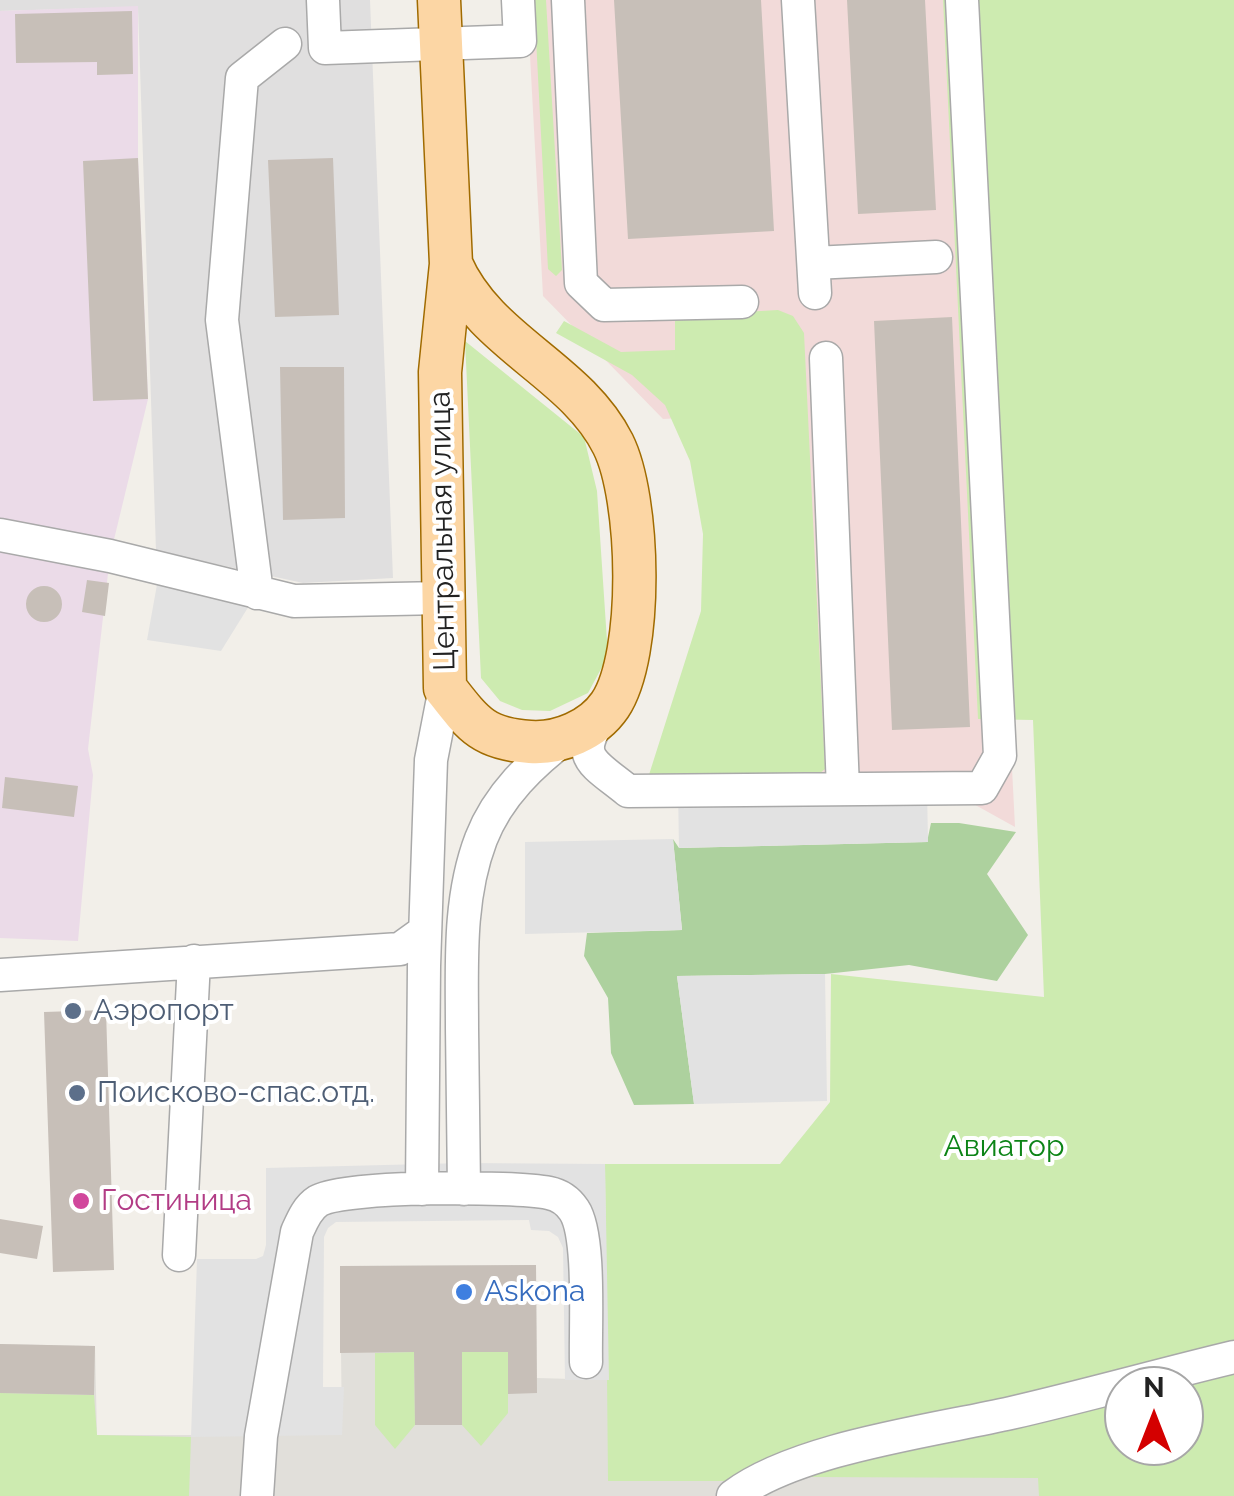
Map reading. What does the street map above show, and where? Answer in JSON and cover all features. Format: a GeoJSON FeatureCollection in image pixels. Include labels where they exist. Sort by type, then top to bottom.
{"type":"FeatureCollection","features":[{"type":"Feature","properties":{"kind":"main road","name":"Центральная улица"},"geometry":{"type":"LineString","coordinates":[[441,21],[451,264],[440,372],[445,688],[475,726],[502,740],[547,743],[586,728],[609,707],[623,678],[631,643],[634,586],[623,477],[613,444],[584,406],[483,315],[462,289],[451,264]]}},
{"type":"Feature","properties":{"kind":"street"},"geometry":{"type":"LineString","coordinates":[[324,0],[325,48],[441,21],[520,40],[518,0]]}},
{"type":"Feature","properties":{"kind":"street"},"geometry":{"type":"LineString","coordinates":[[568,0],[581,283],[604,304],[742,302]]}},
{"type":"Feature","properties":{"kind":"street"},"geometry":{"type":"LineString","coordinates":[[798,0],[815,278],[936,257]]}},
{"type":"Feature","properties":{"kind":"street"},"geometry":{"type":"LineString","coordinates":[[609,707],[590,732],[586,748],[592,761],[628,791],[982,788],[1000,756],[962,0]]}},
{"type":"Feature","properties":{"kind":"street"},"geometry":{"type":"LineString","coordinates":[[258,593],[222,320],[242,78],[285,44]]}},
{"type":"Feature","properties":{"kind":"street"},"geometry":{"type":"LineString","coordinates":[[826,358],[843,789]]}},
{"type":"Feature","properties":{"kind":"street"},"geometry":{"type":"LineString","coordinates":[[0,535],[110,556],[294,601],[443,598]]}},
{"type":"Feature","properties":{"kind":"street"},"geometry":{"type":"LineString","coordinates":[[422,1189],[431,760],[445,688]]}},
{"type":"Feature","properties":{"kind":"street"},"geometry":{"type":"LineString","coordinates":[[464,1189],[462,930],[471,872],[482,836],[502,800],[522,774],[568,735]]}},
{"type":"Feature","properties":{"kind":"street"},"geometry":{"type":"LineString","coordinates":[[0,975],[400,949],[425,931]]}},
{"type":"Feature","properties":{"kind":"street"},"geometry":{"type":"LineString","coordinates":[[179,1255],[194,961]]}},
{"type":"Feature","properties":{"kind":"street"},"geometry":{"type":"LineString","coordinates":[[257,1496],[261,1436],[296,1232],[317,1202],[338,1193],[464,1189],[548,1193],[563,1198],[574,1210],[582,1232],[586,1362]]}},
{"type":"Feature","properties":{"kind":"street"},"geometry":{"type":"LineString","coordinates":[[733,1496],[750,1483],[824,1455],[1016,1412],[1234,1356]]}},
{"type":"Feature","properties":{"kind":"shaded area"},"geometry":{"type":"Polygon","coordinates":[[[0,0],[370,0],[393,578],[303,583],[156,551],[138,7],[0,11],[0,0]]]}},
{"type":"Feature","properties":{"kind":"shaded area"},"geometry":{"type":"Polygon","coordinates":[[[527,0],[973,0],[1015,827],[970,802],[782,805],[768,413],[663,419],[543,296],[527,0]]]}},
{"type":"Feature","properties":{"kind":"shaded area"},"geometry":{"type":"Polygon","coordinates":[[[138,6],[138,158],[148,399],[110,556],[88,749],[93,775],[78,941],[0,938],[0,11],[138,6]]]}},
{"type":"Feature","properties":{"kind":"shaded area"},"geometry":{"type":"Polygon","coordinates":[[[160,568],[257,593],[221,651],[147,640],[160,568]]]}},
{"type":"Feature","properties":{"kind":"shaded area"},"geometry":{"type":"Polygon","coordinates":[[[927,788],[928,842],[679,848],[678,790],[927,788]]]}},
{"type":"Feature","properties":{"kind":"shaded area"},"geometry":{"type":"Polygon","coordinates":[[[673,839],[682,930],[525,934],[525,842],[673,839]]]}},
{"type":"Feature","properties":{"kind":"shaded area"},"geometry":{"type":"Polygon","coordinates":[[[825,974],[827,1101],[694,1104],[677,976],[825,974]]]}},
{"type":"Feature","properties":{"kind":"shaded area"},"geometry":{"type":"Polygon","coordinates":[[[605,1164],[1234,1302],[1234,1496],[0,1496],[0,1344],[95,1346],[97,1435],[342,1435],[340,1266],[536,1265],[537,1378],[608,1380],[605,1164]]]}},
{"type":"Feature","properties":{"kind":"shaded area"},"geometry":{"type":"Polygon","coordinates":[[[605,1164],[609,1380],[565,1380],[563,1248],[558,1237],[549,1231],[531,1230],[529,1220],[336,1222],[324,1237],[323,1387],[344,1387],[342,1435],[191,1437],[197,1259],[263,1256],[266,1168],[605,1164]]]}},
{"type":"Feature","properties":{"kind":"green space"},"geometry":{"type":"Polygon","coordinates":[[[534,0],[546,0],[562,270],[556,276],[548,269],[534,0]]]}},
{"type":"Feature","properties":{"kind":"green space","name":"Авиатор"},"geometry":{"type":"Polygon","coordinates":[[[943,0],[1234,0],[1234,1347],[1163,1366],[1104,1366],[1104,1382],[733,1481],[608,1481],[605,1164],[780,1164],[830,1102],[831,974],[1044,997],[1033,720],[978,719],[943,0]]]}},
{"type":"Feature","properties":{"kind":"green space"},"geometry":{"type":"Polygon","coordinates":[[[778,310],[793,316],[804,333],[825,769],[814,778],[647,781],[701,611],[703,534],[690,461],[665,405],[632,375],[556,333],[564,321],[621,352],[675,350],[675,316],[778,310]]]}},
{"type":"Feature","properties":{"kind":"green space"},"geometry":{"type":"Polygon","coordinates":[[[465,341],[584,437],[597,491],[608,656],[588,693],[550,711],[522,710],[500,701],[481,678],[465,341]]]}},
{"type":"Feature","properties":{"kind":"green space"},"geometry":{"type":"Polygon","coordinates":[[[931,823],[1016,832],[987,874],[1028,935],[997,981],[909,965],[825,974],[677,976],[694,1104],[634,1105],[611,1053],[608,998],[584,956],[587,933],[682,930],[673,839],[679,848],[927,842],[931,823]]]}},
{"type":"Feature","properties":{"kind":"green space"},"geometry":{"type":"Polygon","coordinates":[[[414,1352],[415,1425],[395,1449],[375,1425],[375,1353],[414,1352]]]}},
{"type":"Feature","properties":{"kind":"green space"},"geometry":{"type":"Polygon","coordinates":[[[462,1352],[508,1352],[508,1413],[481,1446],[462,1425],[462,1352]]]}},
{"type":"Feature","properties":{"kind":"green space"},"geometry":{"type":"Polygon","coordinates":[[[1234,1363],[1234,1496],[1039,1496],[1038,1478],[805,1477],[805,1466],[1104,1396],[1104,1466],[1204,1466],[1204,1377],[1234,1363]]]}},
{"type":"Feature","properties":{"kind":"green space"},"geometry":{"type":"Polygon","coordinates":[[[0,1393],[94,1395],[97,1435],[191,1437],[189,1496],[0,1496],[0,1393]]]}},
{"type":"Feature","properties":{"kind":"building"},"geometry":{"type":"Polygon","coordinates":[[[614,0],[761,0],[774,231],[628,239],[614,0]]]}},
{"type":"Feature","properties":{"kind":"building"},"geometry":{"type":"Polygon","coordinates":[[[847,0],[925,0],[936,210],[858,214],[847,0]]]}},
{"type":"Feature","properties":{"kind":"building"},"geometry":{"type":"Polygon","coordinates":[[[132,11],[133,74],[97,75],[97,62],[16,63],[15,14],[132,11]]]}},
{"type":"Feature","properties":{"kind":"building"},"geometry":{"type":"Polygon","coordinates":[[[138,158],[148,399],[93,401],[83,161],[138,158]]]}},
{"type":"Feature","properties":{"kind":"building"},"geometry":{"type":"Polygon","coordinates":[[[333,158],[339,315],[275,317],[268,160],[333,158]]]}},
{"type":"Feature","properties":{"kind":"building"},"geometry":{"type":"Polygon","coordinates":[[[952,317],[970,727],[892,730],[874,321],[952,317]]]}},
{"type":"Feature","properties":{"kind":"building"},"geometry":{"type":"Polygon","coordinates":[[[280,367],[344,367],[345,518],[283,520],[280,367]]]}},
{"type":"Feature","properties":{"kind":"building"},"geometry":{"type":"Polygon","coordinates":[[[87,580],[109,583],[105,616],[82,612],[87,580]]]}},
{"type":"Feature","properties":{"kind":"building"},"geometry":{"type":"Polygon","coordinates":[[[44,586],[56,592],[62,604],[56,616],[44,622],[32,616],[26,604],[32,592],[44,586]]]}},
{"type":"Feature","properties":{"kind":"building"},"geometry":{"type":"Polygon","coordinates":[[[5,777],[78,786],[74,817],[2,808],[5,777]]]}},
{"type":"Feature","properties":{"kind":"building","name":"Гостиница"},"geometry":{"type":"Polygon","coordinates":[[[106,1010],[114,1270],[53,1272],[44,1012],[106,1010]]]}},
{"type":"Feature","properties":{"kind":"building"},"geometry":{"type":"Polygon","coordinates":[[[0,1219],[43,1226],[37,1259],[0,1253],[0,1219]]]}},
{"type":"Feature","properties":{"kind":"building"},"geometry":{"type":"Polygon","coordinates":[[[536,1265],[537,1393],[508,1394],[508,1352],[462,1352],[462,1425],[415,1425],[414,1352],[340,1353],[340,1266],[536,1265]]]}},
{"type":"Feature","properties":{"kind":"building"},"geometry":{"type":"Polygon","coordinates":[[[0,1344],[95,1346],[94,1395],[0,1393],[0,1344]]]}},
{"type":"Feature","properties":{"kind":"place","name":"Аэропорт"},"geometry":{"type":"Point","coordinates":[73,1011]}},
{"type":"Feature","properties":{"kind":"place","name":"Поисково-спас.отд."},"geometry":{"type":"Point","coordinates":[77,1093]}},
{"type":"Feature","properties":{"kind":"place","name":"Гостиница"},"geometry":{"type":"Point","coordinates":[81,1201]}},
{"type":"Feature","properties":{"kind":"place","name":"Askona"},"geometry":{"type":"Point","coordinates":[464,1292]}}]}
